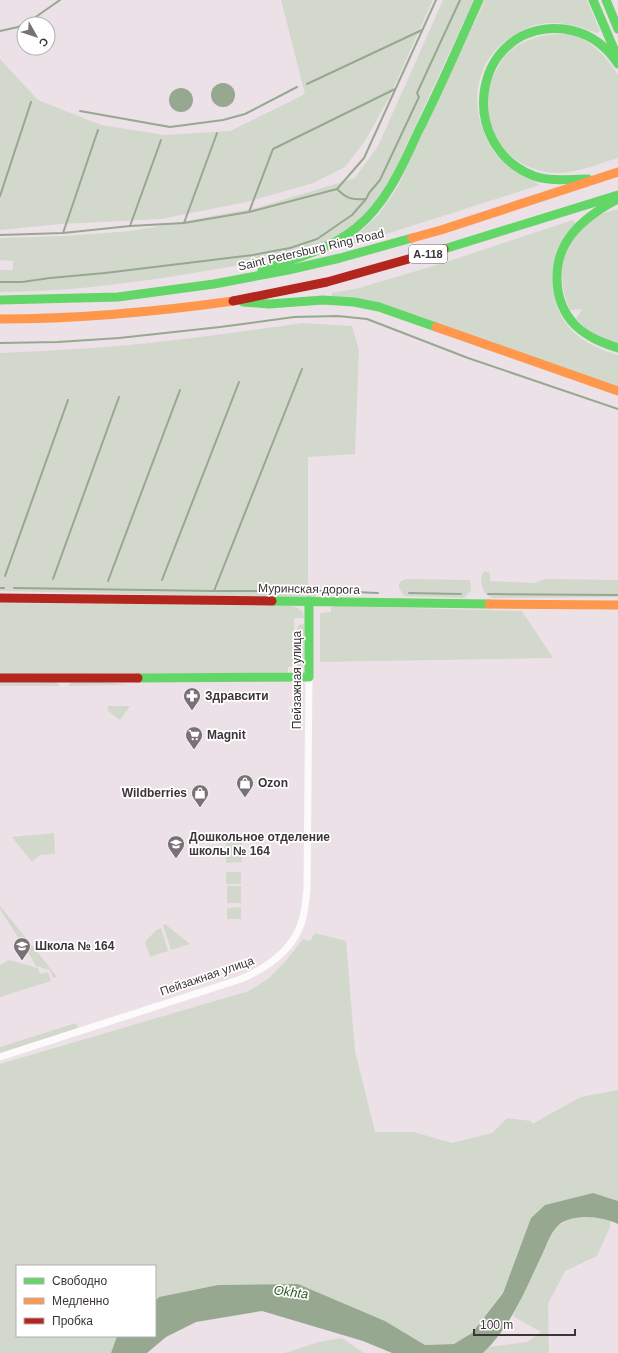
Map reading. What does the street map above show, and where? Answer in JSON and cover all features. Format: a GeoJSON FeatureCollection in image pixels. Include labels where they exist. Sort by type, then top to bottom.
{"type":"FeatureCollection","features":[{"type":"Feature","properties":{"kind":"main road"},"geometry":{"type":"LineString","coordinates":[[235,280],[312,253],[329,245],[356,228],[375,210],[393,184],[400,170],[479,0]]}},
{"type":"Feature","properties":{"kind":"main road"},"geometry":{"type":"LineString","coordinates":[[593,0],[618,59]]}},
{"type":"Feature","properties":{"kind":"main road"},"geometry":{"type":"LineString","coordinates":[[606,0],[617,28]]}},
{"type":"Feature","properties":{"kind":"main road"},"geometry":{"type":"LineString","coordinates":[[613,0],[617,28]]}},
{"type":"Feature","properties":{"kind":"main road"},"geometry":{"type":"LineString","coordinates":[[596,179],[549,180],[533,175],[515,166],[506,159],[499,151],[488,130],[483,107],[485,82],[495,60],[513,42],[536,31],[556,28],[577,31],[589,35],[604,46],[618,64]]}},
{"type":"Feature","properties":{"kind":"main road","name":"Saint Petersburg Ring Road"},"geometry":{"type":"LineString","coordinates":[[0,300],[118,297],[235,280],[288,270],[369,250],[440,230],[618,172]]}},
{"type":"Feature","properties":{"kind":"main road","name":"А-118"},"geometry":{"type":"LineString","coordinates":[[0,319],[121,315],[234,301],[292,290],[346,278],[446,249],[618,195]]}},
{"type":"Feature","properties":{"kind":"main road"},"geometry":{"type":"LineString","coordinates":[[618,198],[599,209],[573,234],[563,250],[557,276],[560,300],[569,318],[580,330],[591,338],[618,348]]}},
{"type":"Feature","properties":{"kind":"main road"},"geometry":{"type":"LineString","coordinates":[[234,301],[269,304],[323,300],[354,302],[379,307],[618,391]]}},
{"type":"Feature","properties":{"kind":"main road","name":"Муринская дорога"},"geometry":{"type":"LineString","coordinates":[[0,598],[618,605]]}},
{"type":"Feature","properties":{"kind":"main road","name":"Пейзажная улица"},"geometry":{"type":"LineString","coordinates":[[309,601],[309,677]]}},
{"type":"Feature","properties":{"kind":"main road"},"geometry":{"type":"LineString","coordinates":[[0,678],[309,677]]}},
{"type":"Feature","properties":{"kind":"street","name":"Пейзажная улица"},"geometry":{"type":"LineString","coordinates":[[0,1056],[241,979],[268,966],[290,945],[301,924],[305,910],[307,888],[309,677]]}},
{"type":"Feature","properties":{"kind":"shaded area"},"geometry":{"type":"Polygon","coordinates":[[[281,0],[433,0],[389,98],[365,141],[345,167],[313,183],[296,188],[246,202],[161,219],[61,224],[0,230],[0,59],[38,100],[101,125],[165,135],[230,131],[305,94],[281,0]]]}},
{"type":"Feature","properties":{"kind":"shaded area"},"geometry":{"type":"Polygon","coordinates":[[[443,0],[474,0],[390,180],[371,210],[341,234],[331,240],[302,251],[272,259],[226,267],[106,286],[27,292],[0,292],[0,270],[13,270],[13,261],[0,260],[0,238],[64,236],[131,231],[256,208],[355,178],[378,146],[443,0]]]}},
{"type":"Feature","properties":{"kind":"shaded area"},"geometry":{"type":"Polygon","coordinates":[[[485,0],[587,0],[600,31],[597,33],[559,23],[535,25],[520,32],[505,42],[494,52],[480,77],[478,105],[480,120],[491,147],[505,163],[540,185],[336,250],[336,247],[362,230],[379,214],[397,188],[485,0]]]}},
{"type":"Feature","properties":{"kind":"shaded area"},"geometry":{"type":"Polygon","coordinates":[[[557,34],[574,35],[594,47],[610,63],[618,75],[618,158],[581,170],[566,173],[537,170],[527,166],[509,154],[501,146],[490,127],[486,104],[486,96],[491,80],[502,60],[511,50],[540,36],[557,34]]]}},
{"type":"Feature","properties":{"kind":"shaded area"},"geometry":{"type":"Polygon","coordinates":[[[618,209],[618,344],[595,334],[576,319],[582,309],[570,310],[563,288],[562,277],[565,256],[575,237],[592,219],[618,209]]]}},
{"type":"Feature","properties":{"kind":"shaded area"},"geometry":{"type":"Polygon","coordinates":[[[573,220],[576,223],[559,251],[553,266],[552,279],[555,299],[565,322],[582,339],[605,351],[618,355],[618,388],[425,318],[375,302],[331,296],[332,293],[359,288],[446,262],[573,220]]]}},
{"type":"Feature","properties":{"kind":"shaded area"},"geometry":{"type":"Polygon","coordinates":[[[303,323],[352,326],[359,350],[355,454],[308,457],[308,582],[309,587],[316,596],[315,598],[0,591],[0,353],[80,349],[150,343],[303,323]]]}},
{"type":"Feature","properties":{"kind":"shaded area"},"geometry":{"type":"Polygon","coordinates":[[[484,571],[490,573],[490,581],[534,583],[545,579],[618,580],[618,597],[493,598],[486,594],[482,587],[481,579],[484,571]]]}},
{"type":"Feature","properties":{"kind":"shaded area"},"geometry":{"type":"Polygon","coordinates":[[[403,580],[470,580],[471,590],[464,598],[405,596],[399,588],[399,584],[403,580]]]}},
{"type":"Feature","properties":{"kind":"shaded area"},"geometry":{"type":"Polygon","coordinates":[[[0,603],[289,605],[301,611],[304,618],[294,618],[295,663],[291,667],[288,667],[288,673],[0,674],[0,603]]]}},
{"type":"Feature","properties":{"kind":"shaded area"},"geometry":{"type":"Polygon","coordinates":[[[331,607],[522,611],[553,658],[320,662],[320,613],[331,612],[331,607]]]}},
{"type":"Feature","properties":{"kind":"shaded area"},"geometry":{"type":"Polygon","coordinates":[[[304,624],[304,662],[302,668],[297,673],[297,629],[299,625],[304,624]]]}},
{"type":"Feature","properties":{"kind":"shaded area"},"geometry":{"type":"Polygon","coordinates":[[[57,682],[60,686],[0,686],[0,683],[57,682]]]}},
{"type":"Feature","properties":{"kind":"shaded area"},"geometry":{"type":"Polygon","coordinates":[[[71,682],[104,682],[129,685],[67,686],[71,682]]]}},
{"type":"Feature","properties":{"kind":"shaded area"},"geometry":{"type":"Polygon","coordinates":[[[108,706],[130,706],[120,720],[108,711],[108,706]]]}},
{"type":"Feature","properties":{"kind":"shaded area"},"geometry":{"type":"Polygon","coordinates":[[[54,833],[55,854],[40,855],[32,862],[12,837],[54,833]]]}},
{"type":"Feature","properties":{"kind":"shaded area"},"geometry":{"type":"Polygon","coordinates":[[[226,837],[242,837],[242,862],[226,863],[226,837]]]}},
{"type":"Feature","properties":{"kind":"shaded area"},"geometry":{"type":"Polygon","coordinates":[[[226,872],[241,872],[241,884],[226,884],[226,872]]]}},
{"type":"Feature","properties":{"kind":"shaded area"},"geometry":{"type":"Polygon","coordinates":[[[227,886],[241,886],[241,903],[227,903],[227,886]]]}},
{"type":"Feature","properties":{"kind":"shaded area"},"geometry":{"type":"Polygon","coordinates":[[[0,906],[30,943],[24,947],[0,909],[0,906]]]}},
{"type":"Feature","properties":{"kind":"shaded area"},"geometry":{"type":"Polygon","coordinates":[[[241,907],[241,919],[227,919],[227,908],[241,907]]]}},
{"type":"Feature","properties":{"kind":"shaded area"},"geometry":{"type":"Polygon","coordinates":[[[165,924],[190,944],[171,950],[163,925],[165,924]]]}},
{"type":"Feature","properties":{"kind":"shaded area"},"geometry":{"type":"Polygon","coordinates":[[[161,928],[168,951],[150,957],[145,942],[156,930],[161,928]]]}},
{"type":"Feature","properties":{"kind":"shaded area"},"geometry":{"type":"Polygon","coordinates":[[[315,933],[346,941],[355,1051],[375,1132],[414,1132],[452,1143],[492,1133],[507,1118],[531,1121],[532,1124],[581,1097],[618,1090],[618,1201],[593,1193],[531,1218],[503,1292],[472,1333],[454,1344],[425,1345],[385,1321],[298,1284],[218,1285],[159,1297],[156,1300],[156,1265],[16,1265],[16,1337],[117,1337],[111,1353],[0,1353],[0,1064],[249,991],[268,979],[285,962],[303,939],[310,941],[315,933]]]}},
{"type":"Feature","properties":{"kind":"shaded area"},"geometry":{"type":"Polygon","coordinates":[[[32,945],[57,977],[53,978],[50,970],[36,966],[26,949],[32,945]]]}},
{"type":"Feature","properties":{"kind":"shaded area"},"geometry":{"type":"Polygon","coordinates":[[[9,960],[38,968],[40,974],[48,972],[51,981],[0,997],[0,965],[9,960]]]}},
{"type":"Feature","properties":{"kind":"shaded area"},"geometry":{"type":"Polygon","coordinates":[[[76,1023],[78,1028],[0,1053],[0,1047],[76,1023]]]}},
{"type":"Feature","properties":{"kind":"shaded area"},"geometry":{"type":"Polygon","coordinates":[[[581,1216],[610,1220],[610,1227],[597,1256],[565,1271],[548,1304],[549,1353],[483,1353],[489,1347],[527,1342],[541,1332],[513,1316],[555,1228],[569,1219],[581,1216]]]}},
{"type":"Feature","properties":{"kind":"shaded area"},"geometry":{"type":"Polygon","coordinates":[[[342,1338],[364,1353],[285,1353],[319,1342],[342,1338]]]}},
{"type":"Feature","properties":{"kind":"water"},"geometry":{"type":"Polygon","coordinates":[[[223,83],[228,84],[234,90],[234,100],[228,106],[223,107],[218,106],[212,100],[211,95],[212,90],[218,84],[223,83]]]}},
{"type":"Feature","properties":{"kind":"water"},"geometry":{"type":"Polygon","coordinates":[[[181,88],[186,89],[192,95],[192,105],[186,111],[181,112],[176,111],[170,105],[169,100],[170,95],[176,89],[181,88]]]}},
{"type":"Feature","properties":{"kind":"water","name":"Okhta"},"geometry":{"type":"Polygon","coordinates":[[[593,1193],[618,1201],[618,1224],[603,1219],[585,1217],[568,1220],[555,1229],[516,1309],[493,1343],[483,1353],[392,1353],[363,1341],[262,1311],[196,1322],[166,1337],[147,1353],[111,1353],[117,1337],[156,1337],[156,1300],[159,1297],[218,1285],[298,1284],[385,1321],[425,1345],[454,1344],[472,1333],[503,1293],[531,1218],[545,1205],[593,1193]]]}},
{"type":"Feature","properties":{"kind":"waterway"},"geometry":{"type":"LineString","coordinates":[[37,16],[60,0]]}},
{"type":"Feature","properties":{"kind":"waterway"},"geometry":{"type":"LineString","coordinates":[[0,235],[63,233],[130,226],[184,223],[249,212],[337,189],[364,158],[436,0]]}},
{"type":"Feature","properties":{"kind":"waterway"},"geometry":{"type":"LineString","coordinates":[[0,282],[22,282],[253,255],[290,248],[317,239],[352,215],[380,180],[419,97],[417,93],[460,0]]}},
{"type":"Feature","properties":{"kind":"waterway"},"geometry":{"type":"LineString","coordinates":[[0,31],[16,27]]}},
{"type":"Feature","properties":{"kind":"waterway"},"geometry":{"type":"LineString","coordinates":[[307,84],[422,30]]}},
{"type":"Feature","properties":{"kind":"waterway"},"geometry":{"type":"LineString","coordinates":[[80,111],[170,127],[223,120],[245,114],[297,87]]}},
{"type":"Feature","properties":{"kind":"waterway"},"geometry":{"type":"LineString","coordinates":[[249,212],[273,149],[395,89]]}},
{"type":"Feature","properties":{"kind":"waterway"},"geometry":{"type":"LineString","coordinates":[[0,196],[31,102]]}},
{"type":"Feature","properties":{"kind":"waterway"},"geometry":{"type":"LineString","coordinates":[[63,233],[98,130]]}},
{"type":"Feature","properties":{"kind":"waterway"},"geometry":{"type":"LineString","coordinates":[[184,223],[217,133]]}},
{"type":"Feature","properties":{"kind":"waterway"},"geometry":{"type":"LineString","coordinates":[[130,226],[161,140]]}},
{"type":"Feature","properties":{"kind":"waterway"},"geometry":{"type":"LineString","coordinates":[[337,189],[350,198],[366,199]]}},
{"type":"Feature","properties":{"kind":"waterway"},"geometry":{"type":"LineString","coordinates":[[0,343],[58,342],[119,338],[294,317],[338,316],[367,319],[468,358],[618,409]]}},
{"type":"Feature","properties":{"kind":"waterway"},"geometry":{"type":"LineString","coordinates":[[214,591],[302,369]]}},
{"type":"Feature","properties":{"kind":"waterway"},"geometry":{"type":"LineString","coordinates":[[162,580],[239,382]]}},
{"type":"Feature","properties":{"kind":"waterway"},"geometry":{"type":"LineString","coordinates":[[108,581],[180,390]]}},
{"type":"Feature","properties":{"kind":"waterway"},"geometry":{"type":"LineString","coordinates":[[53,579],[119,397]]}},
{"type":"Feature","properties":{"kind":"waterway"},"geometry":{"type":"LineString","coordinates":[[5,576],[68,400]]}},
{"type":"Feature","properties":{"kind":"waterway"},"geometry":{"type":"LineString","coordinates":[[14,588],[328,591],[378,593]]}},
{"type":"Feature","properties":{"kind":"waterway"},"geometry":{"type":"LineString","coordinates":[[409,593],[461,594]]}},
{"type":"Feature","properties":{"kind":"waterway"},"geometry":{"type":"LineString","coordinates":[[488,594],[618,595]]}},
{"type":"Feature","properties":{"kind":"traffic: fast"},"geometry":{"type":"LineString","coordinates":[[262,270],[299,258],[346,236],[376,208],[385,196],[406,158],[442,83],[479,0]]}},
{"type":"Feature","properties":{"kind":"traffic: fast"},"geometry":{"type":"LineString","coordinates":[[593,0],[617,56]]}},
{"type":"Feature","properties":{"kind":"traffic: fast"},"geometry":{"type":"LineString","coordinates":[[606,0],[618,29]]}},
{"type":"Feature","properties":{"kind":"traffic: fast"},"geometry":{"type":"LineString","coordinates":[[588,179],[554,180],[540,178],[534,176],[509,160],[492,139],[484,114],[485,88],[493,64],[510,44],[533,32],[564,29],[581,33],[602,45],[618,64]]}},
{"type":"Feature","properties":{"kind":"traffic: fast"},"geometry":{"type":"LineString","coordinates":[[444,249],[618,195]]}},
{"type":"Feature","properties":{"kind":"traffic: fast"},"geometry":{"type":"LineString","coordinates":[[618,199],[593,214],[572,234],[565,244],[560,256],[557,280],[558,293],[562,304],[567,315],[575,325],[601,342],[618,348]]}},
{"type":"Feature","properties":{"kind":"traffic: fast"},"geometry":{"type":"LineString","coordinates":[[0,300],[118,297],[214,284],[288,270],[340,258],[412,238]]}},
{"type":"Feature","properties":{"kind":"traffic: fast"},"geometry":{"type":"LineString","coordinates":[[243,302],[269,304],[323,300],[354,302],[379,307],[436,327]]}},
{"type":"Feature","properties":{"kind":"traffic: fast"},"geometry":{"type":"LineString","coordinates":[[272,601],[489,604]]}},
{"type":"Feature","properties":{"kind":"traffic: fast"},"geometry":{"type":"LineString","coordinates":[[138,678],[309,677],[309,601]]}},
{"type":"Feature","properties":{"kind":"traffic: slow"},"geometry":{"type":"LineString","coordinates":[[412,238],[441,230],[618,172]]}},
{"type":"Feature","properties":{"kind":"traffic: slow"},"geometry":{"type":"LineString","coordinates":[[0,319],[58,318],[116,314],[233,301]]}},
{"type":"Feature","properties":{"kind":"traffic: slow"},"geometry":{"type":"LineString","coordinates":[[436,327],[618,391]]}},
{"type":"Feature","properties":{"kind":"traffic: slow"},"geometry":{"type":"LineString","coordinates":[[489,604],[618,605]]}},
{"type":"Feature","properties":{"kind":"traffic: jam"},"geometry":{"type":"LineString","coordinates":[[233,301],[327,282],[444,249]]}},
{"type":"Feature","properties":{"kind":"traffic: jam"},"geometry":{"type":"LineString","coordinates":[[0,598],[272,601]]}},
{"type":"Feature","properties":{"kind":"traffic: jam"},"geometry":{"type":"LineString","coordinates":[[0,678],[138,678]]}},
{"type":"Feature","properties":{"kind":"place","name":"Здравсити"},"geometry":{"type":"Point","coordinates":[192,711]}},
{"type":"Feature","properties":{"kind":"place","name":"Magnit"},"geometry":{"type":"Point","coordinates":[194,750]}},
{"type":"Feature","properties":{"kind":"place","name":"Ozon"},"geometry":{"type":"Point","coordinates":[245,798]}},
{"type":"Feature","properties":{"kind":"place","name":"Wildberries"},"geometry":{"type":"Point","coordinates":[200,808]}},
{"type":"Feature","properties":{"kind":"place","name":"Дошкольное отделение школы № 164"},"geometry":{"type":"Point","coordinates":[176,859]}},
{"type":"Feature","properties":{"kind":"place","name":"Школа № 164"},"geometry":{"type":"Point","coordinates":[22,961]}}]}
